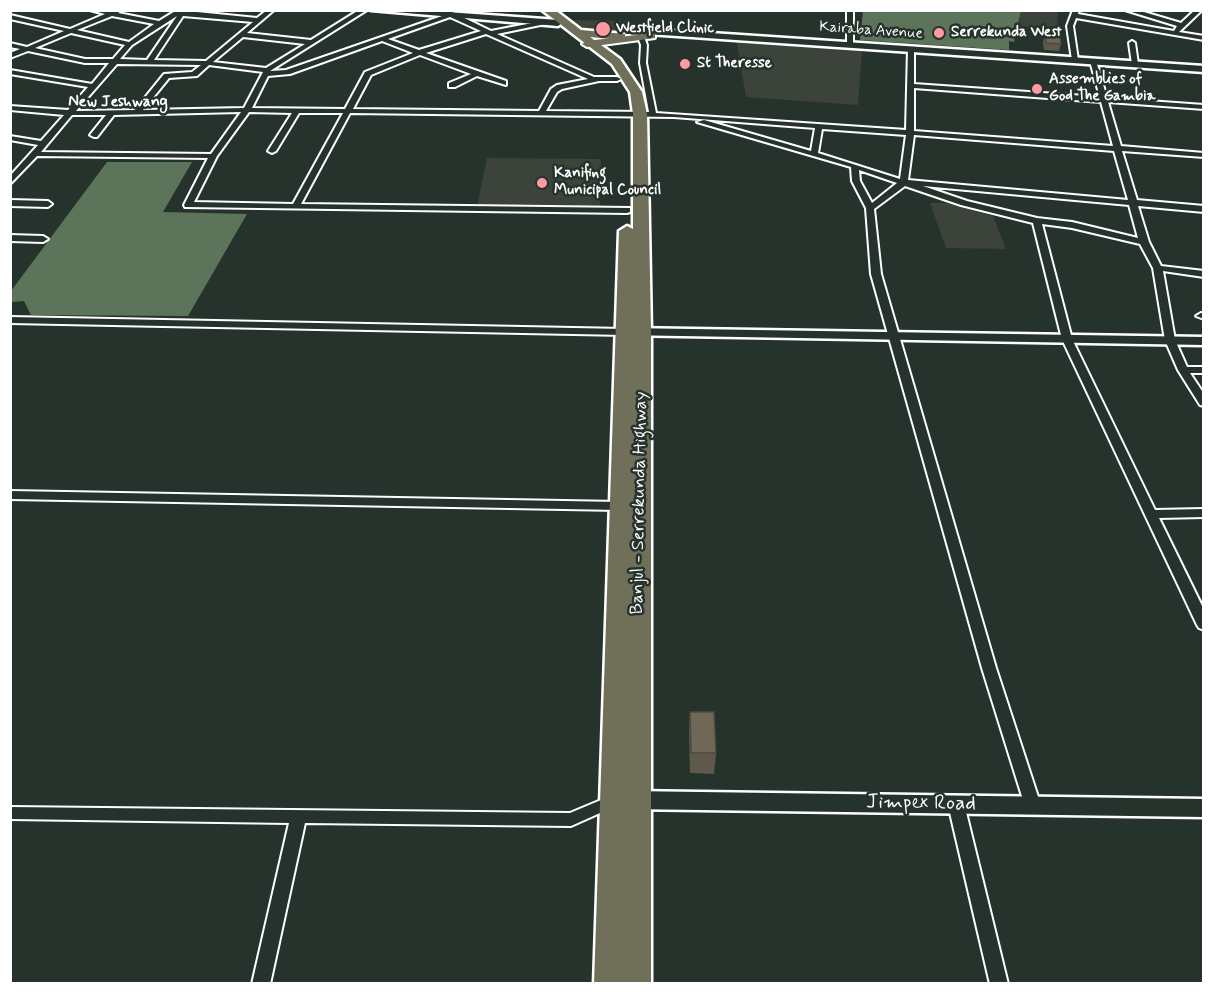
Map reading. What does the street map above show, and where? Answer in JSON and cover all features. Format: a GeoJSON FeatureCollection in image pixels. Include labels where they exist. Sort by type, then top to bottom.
{"type":"FeatureCollection","features":[{"type":"Feature","properties":{"kind":"highway"},"geometry":{"type":"LineString","coordinates":[[540,10],[590,42],[609,44],[622,38]]}},
{"type":"Feature","properties":{"kind":"highway"},"geometry":{"type":"LineString","coordinates":[[590,42],[622,38]]}},
{"type":"Feature","properties":{"kind":"highway","name":"Banjul - Serrekunda Highway"},"geometry":{"type":"LineString","coordinates":[[590,42],[606,61],[640,114],[627,210],[633,332],[619,506],[626,800],[636,984]]}},
{"type":"Feature","properties":{"kind":"highway","name":"Banjul - Serrekunda Highway"},"geometry":{"type":"LineString","coordinates":[[590,42],[629,79],[636,93],[640,114],[633,332],[626,800],[609,984]]}},
{"type":"Feature","properties":{"kind":"main road"},"geometry":{"type":"LineString","coordinates":[[645,12],[645,35]]}},
{"type":"Feature","properties":{"kind":"main road","name":"Kairaba Avenue"},"geometry":{"type":"LineString","coordinates":[[622,38],[645,35]]}},
{"type":"Feature","properties":{"kind":"street"},"geometry":{"type":"LineString","coordinates":[[93,10],[117,12],[159,22]]}},
{"type":"Feature","properties":{"kind":"street"},"geometry":{"type":"LineString","coordinates":[[139,110],[167,76],[191,75],[271,10]]}},
{"type":"Feature","properties":{"kind":"street"},"geometry":{"type":"LineString","coordinates":[[364,10],[310,42],[266,72],[247,110],[213,156],[188,205],[627,210]]}},
{"type":"Feature","properties":{"kind":"street"},"geometry":{"type":"LineString","coordinates":[[375,10],[551,18]]}},
{"type":"Feature","properties":{"kind":"street"},"geometry":{"type":"LineString","coordinates":[[850,10],[850,45]]}},
{"type":"Feature","properties":{"kind":"street"},"geometry":{"type":"LineString","coordinates":[[1128,10],[1181,25]]}},
{"type":"Feature","properties":{"kind":"street"},"geometry":{"type":"LineString","coordinates":[[1174,33],[1201,11]]}},
{"type":"Feature","properties":{"kind":"street"},"geometry":{"type":"LineString","coordinates":[[10,56],[117,12]]}},
{"type":"Feature","properties":{"kind":"street"},"geometry":{"type":"LineString","coordinates":[[1075,60],[1070,26],[1073,12],[1203,38]]}},
{"type":"Feature","properties":{"kind":"street"},"geometry":{"type":"LineString","coordinates":[[13,177],[130,44],[159,22],[180,13],[257,20]]}},
{"type":"Feature","properties":{"kind":"street"},"geometry":{"type":"LineString","coordinates":[[150,61],[180,13]]}},
{"type":"Feature","properties":{"kind":"street"},"geometry":{"type":"LineString","coordinates":[[10,45],[85,61],[206,63],[266,72],[287,72],[382,39],[447,13],[487,33],[597,80]]}},
{"type":"Feature","properties":{"kind":"street"},"geometry":{"type":"LineString","coordinates":[[10,17],[130,44]]}},
{"type":"Feature","properties":{"kind":"street"},"geometry":{"type":"LineString","coordinates":[[295,207],[368,74],[421,52],[551,18]]}},
{"type":"Feature","properties":{"kind":"street"},"geometry":{"type":"LineString","coordinates":[[242,35],[310,42]]}},
{"type":"Feature","properties":{"kind":"street"},"geometry":{"type":"LineString","coordinates":[[640,114],[645,35]]}},
{"type":"Feature","properties":{"kind":"street","name":"Kairaba Avenue"},"geometry":{"type":"LineString","coordinates":[[645,35],[850,45],[1203,69]]}},
{"type":"Feature","properties":{"kind":"street"},"geometry":{"type":"LineString","coordinates":[[382,39],[503,83]]}},
{"type":"Feature","properties":{"kind":"street"},"geometry":{"type":"LineString","coordinates":[[1132,43],[1136,64]]}},
{"type":"Feature","properties":{"kind":"street"},"geometry":{"type":"LineString","coordinates":[[904,182],[910,133],[911,49]]}},
{"type":"Feature","properties":{"kind":"street"},"geometry":{"type":"LineString","coordinates":[[1093,61],[1144,242],[1158,268],[1170,340],[1183,370],[1203,403]]}},
{"type":"Feature","properties":{"kind":"street"},"geometry":{"type":"LineString","coordinates":[[10,72],[93,86]]}},
{"type":"Feature","properties":{"kind":"street"},"geometry":{"type":"LineString","coordinates":[[452,85],[476,74]]}},
{"type":"Feature","properties":{"kind":"street"},"geometry":{"type":"LineString","coordinates":[[541,114],[554,91],[560,87],[617,79]]}},
{"type":"Feature","properties":{"kind":"street"},"geometry":{"type":"LineString","coordinates":[[911,86],[1203,107]]}},
{"type":"Feature","properties":{"kind":"street"},"geometry":{"type":"LineString","coordinates":[[10,108],[71,113],[139,110],[297,110],[674,115],[1203,155]]}},
{"type":"Feature","properties":{"kind":"street"},"geometry":{"type":"LineString","coordinates":[[272,151],[297,110]]}},
{"type":"Feature","properties":{"kind":"street"},"geometry":{"type":"LineString","coordinates":[[94,135],[112,111]]}},
{"type":"Feature","properties":{"kind":"street"},"geometry":{"type":"LineString","coordinates":[[674,115],[855,166],[964,203],[1037,221],[1072,225],[1144,242]]}},
{"type":"Feature","properties":{"kind":"street"},"geometry":{"type":"LineString","coordinates":[[814,154],[819,126]]}},
{"type":"Feature","properties":{"kind":"street"},"geometry":{"type":"LineString","coordinates":[[10,138],[44,144]]}},
{"type":"Feature","properties":{"kind":"street"},"geometry":{"type":"LineString","coordinates":[[35,154],[213,156]]}},
{"type":"Feature","properties":{"kind":"street"},"geometry":{"type":"LineString","coordinates":[[855,166],[856,181],[870,208],[876,274],[989,668],[1033,806]]}},
{"type":"Feature","properties":{"kind":"street"},"geometry":{"type":"LineString","coordinates":[[870,208],[904,182],[1135,205],[1203,209]]}},
{"type":"Feature","properties":{"kind":"street"},"geometry":{"type":"LineString","coordinates":[[10,203],[48,204]]}},
{"type":"Feature","properties":{"kind":"street"},"geometry":{"type":"LineString","coordinates":[[1037,221],[1067,339],[1203,625]]}},
{"type":"Feature","properties":{"kind":"street"},"geometry":{"type":"LineString","coordinates":[[10,238],[43,239]]}},
{"type":"Feature","properties":{"kind":"street"},"geometry":{"type":"LineString","coordinates":[[1158,268],[1203,274]]}},
{"type":"Feature","properties":{"kind":"street"},"geometry":{"type":"LineString","coordinates":[[10,320],[1203,340]]}},
{"type":"Feature","properties":{"kind":"street"},"geometry":{"type":"LineString","coordinates":[[1183,370],[1203,370]]}},
{"type":"Feature","properties":{"kind":"street"},"geometry":{"type":"LineString","coordinates":[[10,495],[619,506]]}},
{"type":"Feature","properties":{"kind":"street"},"geometry":{"type":"LineString","coordinates":[[1152,514],[1203,513]]}},
{"type":"Feature","properties":{"kind":"street"},"geometry":{"type":"LineString","coordinates":[[12,816],[298,816],[571,820],[626,800]]}},
{"type":"Feature","properties":{"kind":"street","name":"Jimpex Road"},"geometry":{"type":"LineString","coordinates":[[626,800],[1203,808]]}},
{"type":"Feature","properties":{"kind":"street"},"geometry":{"type":"LineString","coordinates":[[956,804],[999,984]]}},
{"type":"Feature","properties":{"kind":"street"},"geometry":{"type":"LineString","coordinates":[[261,984],[298,816]]}},
{"type":"Feature","properties":{"kind":"shaded area"},"geometry":{"type":"Polygon","coordinates":[[[1021,11],[1058,11],[1057,29],[1019,26],[1021,11]]]}},
{"type":"Feature","properties":{"kind":"shaded area","name":"Westfield Clinic"},"geometry":{"type":"Polygon","coordinates":[[[564,20],[627,21],[625,32],[587,33],[564,20]]]}},
{"type":"Feature","properties":{"kind":"shaded area"},"geometry":{"type":"Polygon","coordinates":[[[737,43],[862,49],[858,105],[746,97],[737,43]]]}},
{"type":"Feature","properties":{"kind":"shaded area","name":"Kanifing Municipal Council"},"geometry":{"type":"Polygon","coordinates":[[[487,158],[601,159],[600,208],[477,207],[487,158]]]}},
{"type":"Feature","properties":{"kind":"shaded area"},"geometry":{"type":"Polygon","coordinates":[[[930,203],[946,203],[993,216],[1006,249],[946,248],[930,203]]]}},
{"type":"Feature","properties":{"kind":"green space","name":"Serrekunda West"},"geometry":{"type":"Polygon","coordinates":[[[863,10],[1021,11],[1014,42],[1009,41],[1009,50],[860,40],[863,10]]]}},
{"type":"Feature","properties":{"kind":"green space"},"geometry":{"type":"Polygon","coordinates":[[[107,162],[192,162],[163,212],[247,214],[188,316],[31,315],[24,301],[11,302],[11,291],[107,162]]]}},
{"type":"Feature","properties":{"kind":"building"},"geometry":{"type":"Polygon","coordinates":[[[1045,35],[1060,36],[1061,44],[1046,43],[1045,35]]]}},
{"type":"Feature","properties":{"kind":"building"},"geometry":{"type":"Polygon","coordinates":[[[690,712],[714,712],[716,753],[691,753],[690,712]]]}},
{"type":"Feature","properties":{"kind":"place","name":"Westfield Clinic"},"geometry":{"type":"Point","coordinates":[603,29]}},
{"type":"Feature","properties":{"kind":"place","name":"Serrekunda West"},"geometry":{"type":"Point","coordinates":[939,33]}},
{"type":"Feature","properties":{"kind":"place","name":"St Theresse"},"geometry":{"type":"Point","coordinates":[685,64]}},
{"type":"Feature","properties":{"kind":"place","name":"Assemblies of God The Gambia"},"geometry":{"type":"Point","coordinates":[1037,89]}},
{"type":"Feature","properties":{"kind":"place","name":"Kanifing Municipal Council"},"geometry":{"type":"Point","coordinates":[542,183]}},
{"type":"Feature","properties":{"kind":"district","name":"New Jeshwang"},"geometry":{"type":"Point","coordinates":[118,103]}}]}
